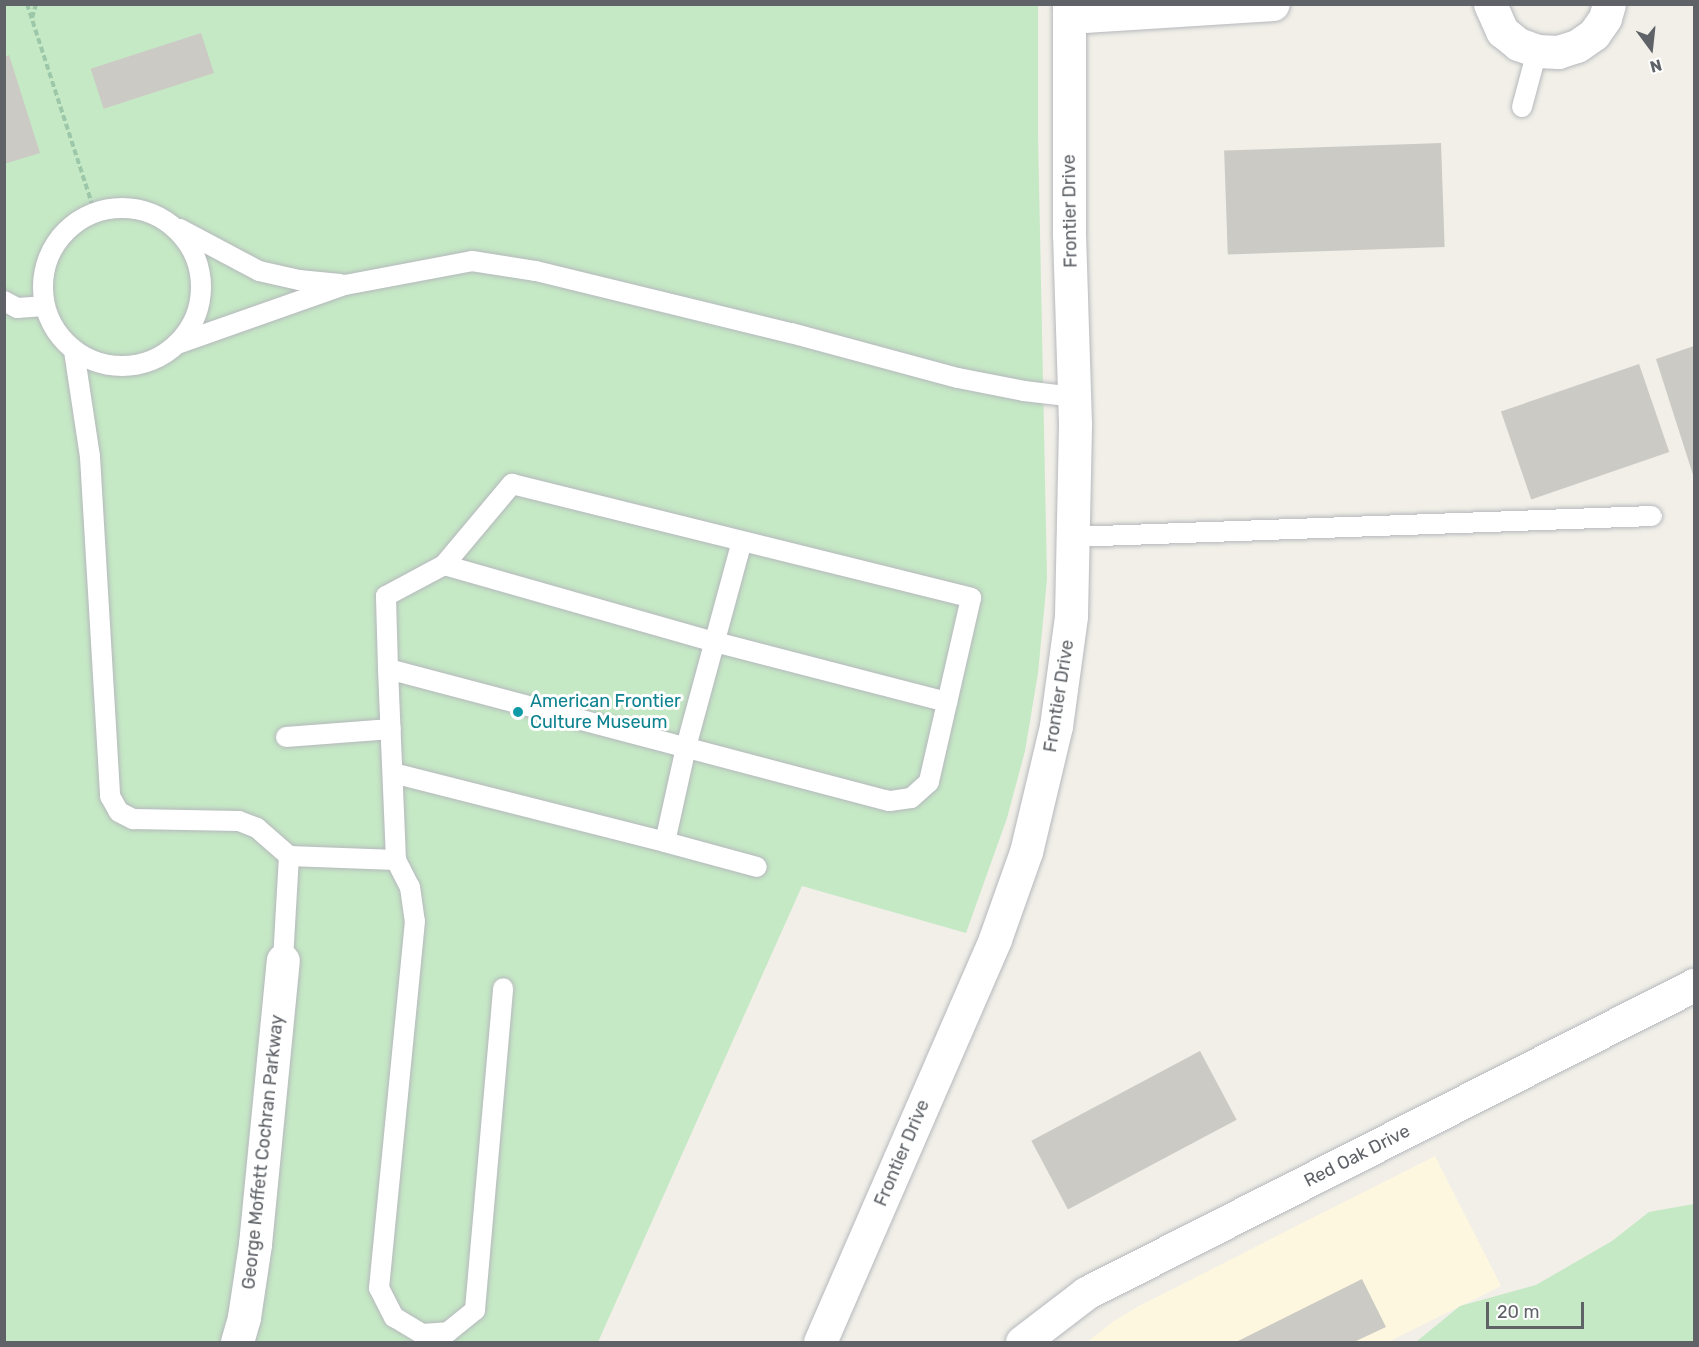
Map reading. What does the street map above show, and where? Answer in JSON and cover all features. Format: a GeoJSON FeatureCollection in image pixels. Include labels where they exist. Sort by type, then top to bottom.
{"type":"FeatureCollection","features":[{"type":"Feature","properties":{"kind":"street"},"geometry":{"type":"LineString","coordinates":[[1069,11],[1273,4]]}},
{"type":"Feature","properties":{"kind":"street"},"geometry":{"type":"LineString","coordinates":[[1490,4],[1502,31],[1518,44],[1538,51],[1558,52],[1577,46],[1594,34],[1605,18],[1609,4]]}},
{"type":"Feature","properties":{"kind":"street","name":"Frontier Drive"},"geometry":{"type":"LineString","coordinates":[[820,1342],[995,939],[1026,852],[1049,762],[1071,616],[1074,397],[1069,235],[1069,11]]}},
{"type":"Feature","properties":{"kind":"street","name":"George Moffett Cochran Parkway"},"geometry":{"type":"LineString","coordinates":[[237,1342],[244,1317],[255,1244],[283,960]]}},
{"type":"Feature","properties":{"kind":"street","name":"Red Oak Drive"},"geometry":{"type":"LineString","coordinates":[[1026,1342],[1043,1324],[1086,1293],[1695,985]]}},
{"type":"Feature","properties":{"kind":"lane"},"geometry":{"type":"LineString","coordinates":[[1522,107],[1538,51]]}},
{"type":"Feature","properties":{"kind":"lane"},"geometry":{"type":"LineString","coordinates":[[345,285],[299,280],[259,271],[147,212],[120,208],[95,213],[70,227],[50,253],[42,284],[44,306],[55,331],[74,351],[98,364],[125,367],[152,361],[177,344],[345,285],[472,261],[548,274],[791,333],[958,378],[1024,391],[1074,397]]}},
{"type":"Feature","properties":{"kind":"lane"},"geometry":{"type":"LineString","coordinates":[[171,225],[190,245],[200,271],[201,298],[192,324],[177,344]]}},
{"type":"Feature","properties":{"kind":"lane"},"geometry":{"type":"LineString","coordinates":[[4,301],[18,308],[44,306]]}},
{"type":"Feature","properties":{"kind":"lane"},"geometry":{"type":"LineString","coordinates":[[74,351],[90,457],[110,796],[113,804],[119,812],[133,819],[239,820],[257,828],[289,856],[396,860]]}},
{"type":"Feature","properties":{"kind":"lane"},"geometry":{"type":"LineString","coordinates":[[388,669],[889,801],[911,798],[929,782],[971,598],[512,484],[444,565],[386,596],[388,669],[396,860],[410,887],[415,921],[379,1288],[394,1317],[422,1334],[448,1332],[475,1311],[503,988]]}},
{"type":"Feature","properties":{"kind":"lane"},"geometry":{"type":"LineString","coordinates":[[1072,537],[1652,516]]}},
{"type":"Feature","properties":{"kind":"lane"},"geometry":{"type":"LineString","coordinates":[[665,842],[686,747],[742,541]]}},
{"type":"Feature","properties":{"kind":"lane"},"geometry":{"type":"LineString","coordinates":[[444,565],[715,642],[947,702]]}},
{"type":"Feature","properties":{"kind":"lane"},"geometry":{"type":"LineString","coordinates":[[286,737],[391,729]]}},
{"type":"Feature","properties":{"kind":"lane"},"geometry":{"type":"LineString","coordinates":[[393,773],[757,867]]}},
{"type":"Feature","properties":{"kind":"lane"},"geometry":{"type":"LineString","coordinates":[[283,960],[289,856]]}},
{"type":"Feature","properties":{"kind":"path"},"geometry":{"type":"LineString","coordinates":[[27,4],[95,213]]}},
{"type":"Feature","properties":{"kind":"path"},"geometry":{"type":"LineString","coordinates":[[32,19],[36,4]]}},
{"type":"Feature","properties":{"kind":"shaded area"},"geometry":{"type":"Polygon","coordinates":[[[1435,1156],[1501,1286],[1388,1342],[1087,1342],[1114,1321],[1139,1306],[1435,1156]]]}},
{"type":"Feature","properties":{"kind":"green space","name":"American Frontier Culture Museum"},"geometry":{"type":"Polygon","coordinates":[[[5,5],[1038,5],[1038,134],[1047,579],[1038,673],[1025,751],[1007,818],[966,933],[802,886],[598,1342],[5,1342],[5,5]]]}},
{"type":"Feature","properties":{"kind":"green space"},"geometry":{"type":"Polygon","coordinates":[[[1694,1204],[1694,1342],[1416,1342],[1460,1306],[1536,1285],[1612,1241],[1649,1212],[1694,1204]]]}},
{"type":"Feature","properties":{"kind":"building"},"geometry":{"type":"Polygon","coordinates":[[[201,33],[214,73],[104,109],[91,69],[201,33]]]}},
{"type":"Feature","properties":{"kind":"building"},"geometry":{"type":"Polygon","coordinates":[[[9,55],[40,153],[4,164],[4,57],[9,55]]]}},
{"type":"Feature","properties":{"kind":"building"},"geometry":{"type":"Polygon","coordinates":[[[1441,143],[1445,247],[1228,255],[1224,151],[1441,143]]]}},
{"type":"Feature","properties":{"kind":"building"},"geometry":{"type":"Polygon","coordinates":[[[1694,346],[1694,478],[1656,359],[1694,346]]]}},
{"type":"Feature","properties":{"kind":"building"},"geometry":{"type":"Polygon","coordinates":[[[1639,364],[1669,452],[1531,499],[1501,412],[1639,364]]]}},
{"type":"Feature","properties":{"kind":"building"},"geometry":{"type":"Polygon","coordinates":[[[1200,1051],[1237,1120],[1068,1210],[1031,1141],[1200,1051]]]}},
{"type":"Feature","properties":{"kind":"building"},"geometry":{"type":"Polygon","coordinates":[[[1362,1279],[1386,1327],[1354,1342],[1236,1342],[1362,1279]]]}},
{"type":"Feature","properties":{"kind":"place","name":"American Frontier Culture Museum"},"geometry":{"type":"Point","coordinates":[518,712]}}]}
